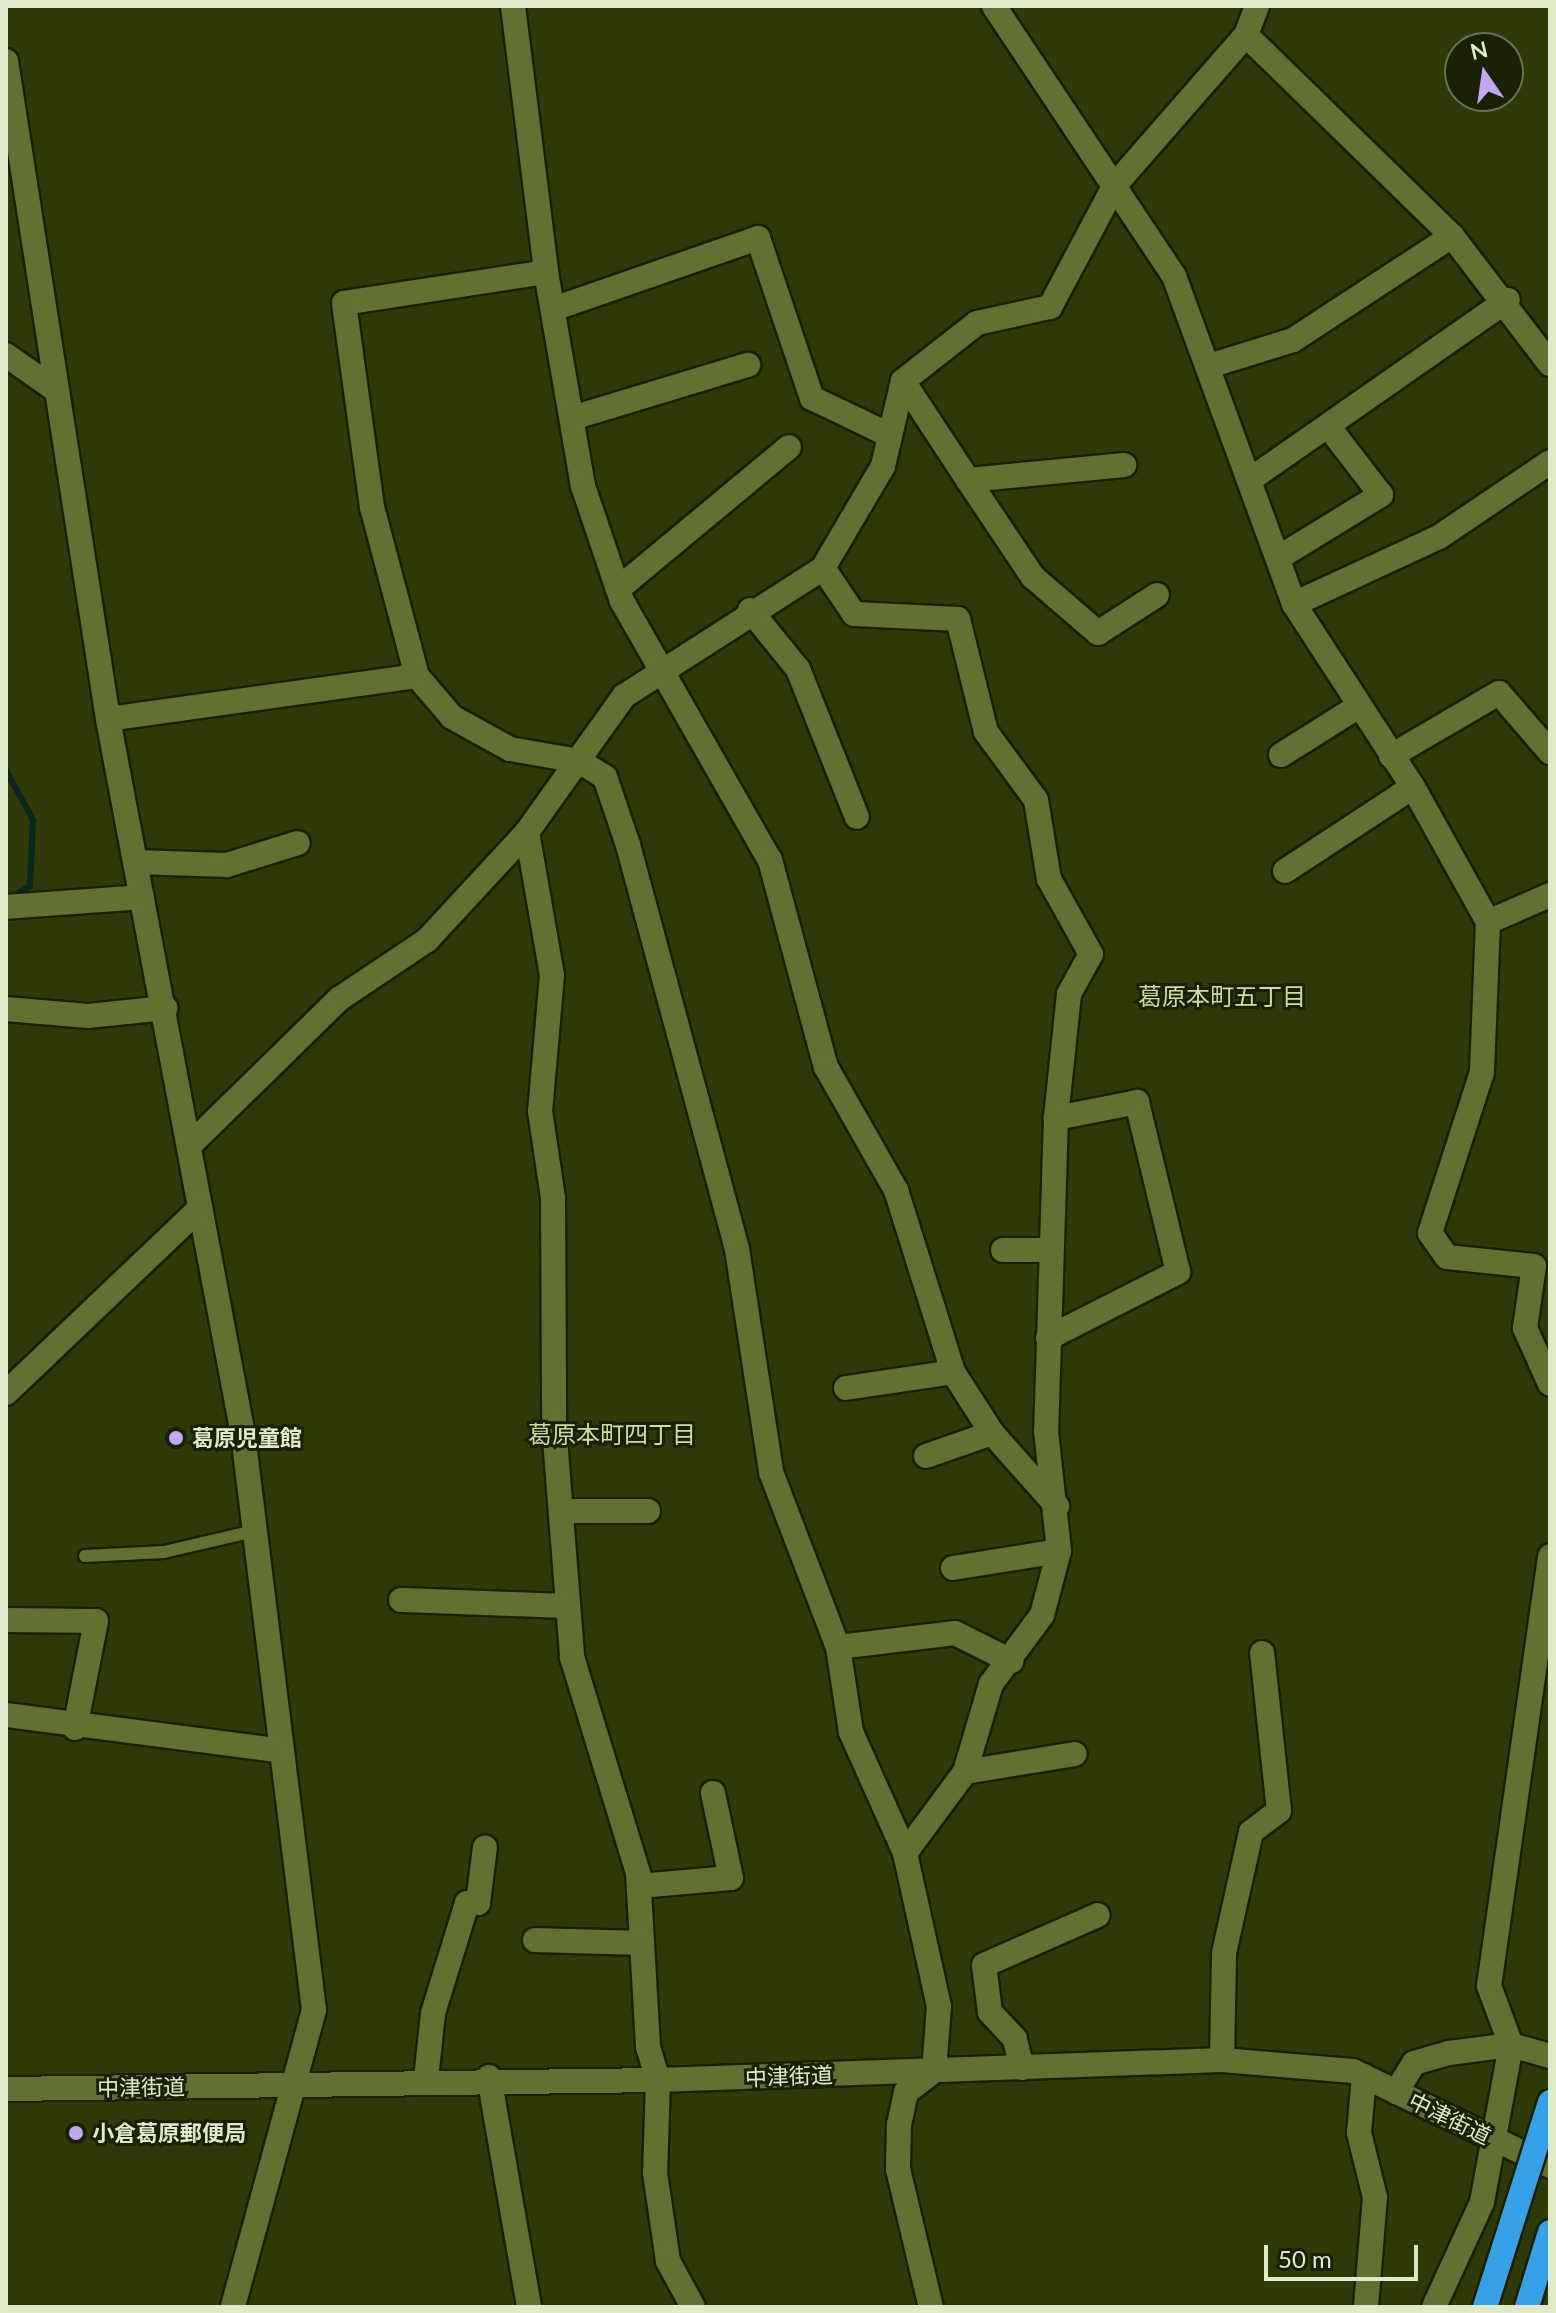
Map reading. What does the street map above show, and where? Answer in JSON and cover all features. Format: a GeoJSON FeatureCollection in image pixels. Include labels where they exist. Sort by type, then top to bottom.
{"type":"FeatureCollection","features":[{"type":"Feature","properties":{"kind":"highway"},"geometry":{"type":"LineString","coordinates":[[1485,2307],[1550,2102]]}},
{"type":"Feature","properties":{"kind":"highway"},"geometry":{"type":"LineString","coordinates":[[1527,2307],[1550,2232]]}},
{"type":"Feature","properties":{"kind":"street"},"geometry":{"type":"LineString","coordinates":[[513,6],[546,272],[556,308],[583,486],[618,589],[657,668],[770,860],[826,1067],[896,1190],[953,1372],[992,1433],[1057,1506]]}},
{"type":"Feature","properties":{"kind":"street"},"geometry":{"type":"LineString","coordinates":[[994,6],[1174,276],[1251,479],[1294,604],[1356,708],[1413,787],[1488,922],[1482,1072],[1430,1233],[1447,1257],[1542,1258],[1525,1328],[1550,1384]]}},
{"type":"Feature","properties":{"kind":"street"},"geometry":{"type":"LineString","coordinates":[[190,1145],[339,999],[427,940],[527,832],[624,696],[657,668],[823,568],[883,466],[887,434],[903,381],[977,323],[1050,307],[1115,185],[1246,35],[1255,7]]}},
{"type":"Feature","properties":{"kind":"street"},"geometry":{"type":"LineString","coordinates":[[1246,35],[1452,236],[1508,300],[1550,364]]}},
{"type":"Feature","properties":{"kind":"street"},"geometry":{"type":"LineString","coordinates":[[6,61],[53,388],[108,719],[166,1008],[254,1531],[277,1750],[314,2010],[233,2307]]}},
{"type":"Feature","properties":{"kind":"street"},"geometry":{"type":"LineString","coordinates":[[1209,366],[1293,340],[1452,236]]}},
{"type":"Feature","properties":{"kind":"street"},"geometry":{"type":"LineString","coordinates":[[556,308],[758,238],[812,398],[887,434]]}},
{"type":"Feature","properties":{"kind":"street"},"geometry":{"type":"LineString","coordinates":[[546,272],[344,303],[372,507],[417,676],[452,717],[510,749],[579,761],[605,777],[628,845],[737,1249],[771,1472],[838,1647],[851,1732],[905,1853],[939,2006],[934,2071],[906,2092],[898,2139],[898,2169],[931,2307]]}},
{"type":"Feature","properties":{"kind":"street"},"geometry":{"type":"LineString","coordinates":[[1251,479],[1508,300]]}},
{"type":"Feature","properties":{"kind":"street"},"geometry":{"type":"LineString","coordinates":[[6,355],[53,388]]}},
{"type":"Feature","properties":{"kind":"street"},"geometry":{"type":"LineString","coordinates":[[572,418],[748,365]]}},
{"type":"Feature","properties":{"kind":"street"},"geometry":{"type":"LineString","coordinates":[[903,381],[1033,577],[1098,633],[1157,595]]}},
{"type":"Feature","properties":{"kind":"street"},"geometry":{"type":"LineString","coordinates":[[1278,558],[1381,495],[1328,426]]}},
{"type":"Feature","properties":{"kind":"street"},"geometry":{"type":"LineString","coordinates":[[618,589],[789,447]]}},
{"type":"Feature","properties":{"kind":"street"},"geometry":{"type":"LineString","coordinates":[[1294,604],[1439,537],[1550,462]]}},
{"type":"Feature","properties":{"kind":"street"},"geometry":{"type":"LineString","coordinates":[[968,480],[1124,465]]}},
{"type":"Feature","properties":{"kind":"street"},"geometry":{"type":"LineString","coordinates":[[823,568],[854,614],[958,619],[986,732],[1036,800],[1049,879],[1091,954],[1069,994],[1056,1118],[1046,1431],[1057,1506],[1059,1551],[1042,1615],[1011,1661],[991,1684],[965,1772],[905,1853]]}},
{"type":"Feature","properties":{"kind":"street"},"geometry":{"type":"LineString","coordinates":[[750,610],[798,669],[857,817]]}},
{"type":"Feature","properties":{"kind":"street"},"geometry":{"type":"LineString","coordinates":[[108,719],[417,676]]}},
{"type":"Feature","properties":{"kind":"street"},"geometry":{"type":"LineString","coordinates":[[1391,756],[1499,693],[1550,752]]}},
{"type":"Feature","properties":{"kind":"street"},"geometry":{"type":"LineString","coordinates":[[1281,755],[1356,708]]}},
{"type":"Feature","properties":{"kind":"street"},"geometry":{"type":"LineString","coordinates":[[1285,871],[1413,787]]}},
{"type":"Feature","properties":{"kind":"street"},"geometry":{"type":"LineString","coordinates":[[527,832],[552,975],[540,1111],[553,1198],[561,1511],[572,1657],[639,1886],[648,2047],[658,2080],[655,2173],[665,2246],[693,2307]]}},
{"type":"Feature","properties":{"kind":"street"},"geometry":{"type":"LineString","coordinates":[[135,862],[227,865],[298,843]]}},
{"type":"Feature","properties":{"kind":"street"},"geometry":{"type":"LineString","coordinates":[[1488,922],[1550,895]]}},
{"type":"Feature","properties":{"kind":"street"},"geometry":{"type":"LineString","coordinates":[[11,912],[142,897]]}},
{"type":"Feature","properties":{"kind":"street"},"geometry":{"type":"LineString","coordinates":[[6,1009],[88,1016],[166,1008]]}},
{"type":"Feature","properties":{"kind":"street"},"geometry":{"type":"LineString","coordinates":[[1048,1338],[1178,1272],[1137,1102],[1056,1118]]}},
{"type":"Feature","properties":{"kind":"street"},"geometry":{"type":"LineString","coordinates":[[6,1393],[200,1208]]}},
{"type":"Feature","properties":{"kind":"street"},"geometry":{"type":"LineString","coordinates":[[1003,1250],[1051,1250]]}},
{"type":"Feature","properties":{"kind":"street"},"geometry":{"type":"LineString","coordinates":[[846,1388],[953,1372]]}},
{"type":"Feature","properties":{"kind":"street"},"geometry":{"type":"LineString","coordinates":[[926,1456],[992,1433]]}},
{"type":"Feature","properties":{"kind":"street"},"geometry":{"type":"LineString","coordinates":[[561,1511],[648,1511]]}},
{"type":"Feature","properties":{"kind":"street"},"geometry":{"type":"LineString","coordinates":[[953,1568],[1059,1551]]}},
{"type":"Feature","properties":{"kind":"street"},"geometry":{"type":"LineString","coordinates":[[1434,2307],[1482,2202],[1511,2045],[1489,1986],[1550,1556]]}},
{"type":"Feature","properties":{"kind":"street"},"geometry":{"type":"LineString","coordinates":[[401,1600],[568,1606]]}},
{"type":"Feature","properties":{"kind":"street"},"geometry":{"type":"LineString","coordinates":[[6,1620],[96,1621],[75,1728]]}},
{"type":"Feature","properties":{"kind":"street"},"geometry":{"type":"LineString","coordinates":[[838,1647],[955,1633],[1011,1661]]}},
{"type":"Feature","properties":{"kind":"street"},"geometry":{"type":"LineString","coordinates":[[1222,2060],[1224,1953],[1251,1832],[1279,1811],[1262,1653]]}},
{"type":"Feature","properties":{"kind":"street"},"geometry":{"type":"LineString","coordinates":[[6,1715],[75,1728],[277,1750]]}},
{"type":"Feature","properties":{"kind":"street"},"geometry":{"type":"LineString","coordinates":[[965,1772],[1075,1754]]}},
{"type":"Feature","properties":{"kind":"street"},"geometry":{"type":"LineString","coordinates":[[639,1886],[731,1878],[713,1793]]}},
{"type":"Feature","properties":{"kind":"street"},"geometry":{"type":"LineString","coordinates":[[426,2079],[433,2013],[467,1903],[478,1903],[485,1847]]}},
{"type":"Feature","properties":{"kind":"street"},"geometry":{"type":"LineString","coordinates":[[1022,2068],[1015,2039],[990,2012],[984,1965],[1098,1915]]}},
{"type":"Feature","properties":{"kind":"street"},"geometry":{"type":"LineString","coordinates":[[535,1940],[642,1943]]}},
{"type":"Feature","properties":{"kind":"street"},"geometry":{"type":"LineString","coordinates":[[1396,2092],[1414,2063],[1511,2045],[1550,2056]]}},
{"type":"Feature","properties":{"kind":"street","name":"中津街道"},"geometry":{"type":"LineString","coordinates":[[6,2089],[489,2077],[658,2080],[1222,2060],[1364,2076],[1550,2166]]}},
{"type":"Feature","properties":{"kind":"street"},"geometry":{"type":"LineString","coordinates":[[1364,2076],[1359,2133],[1375,2197],[1366,2307]]}},
{"type":"Feature","properties":{"kind":"street"},"geometry":{"type":"LineString","coordinates":[[489,2077],[529,2307]]}},
{"type":"Feature","properties":{"kind":"lane"},"geometry":{"type":"LineString","coordinates":[[85,1556],[164,1552],[254,1531]]}},
{"type":"Feature","properties":{"kind":"waterway"},"geometry":{"type":"LineString","coordinates":[[6,770],[33,820],[30,886],[12,897]]}},
{"type":"Feature","properties":{"kind":"place","name":"葛原児童館"},"geometry":{"type":"Point","coordinates":[176,1438]}},
{"type":"Feature","properties":{"kind":"place","name":"小倉葛原郵便局"},"geometry":{"type":"Point","coordinates":[76,2133]}},
{"type":"Feature","properties":{"kind":"district","name":"葛原本町五丁目"},"geometry":{"type":"Point","coordinates":[1222,996]}},
{"type":"Feature","properties":{"kind":"district","name":"葛原本町四丁目"},"geometry":{"type":"Point","coordinates":[612,1434]}}]}
